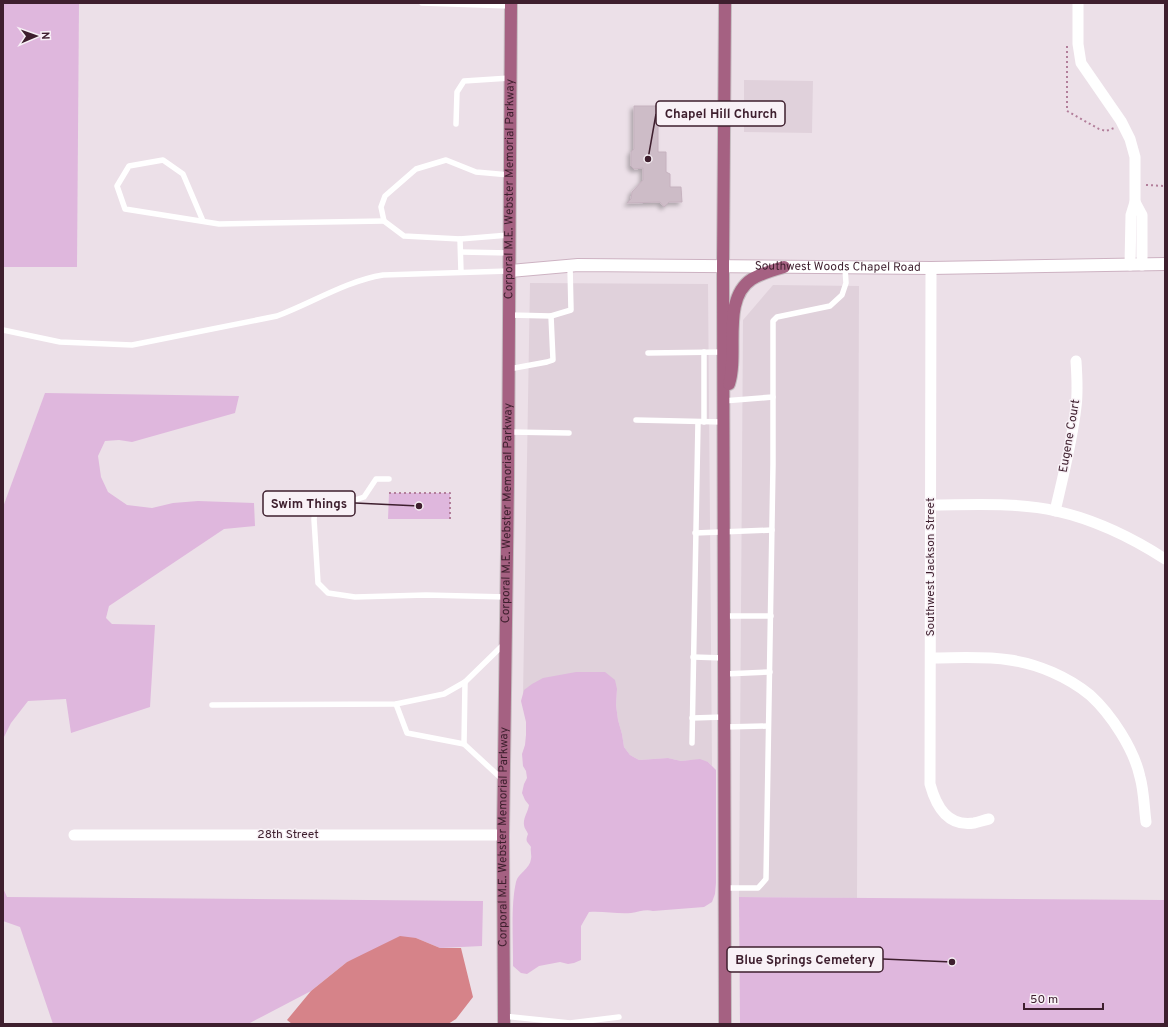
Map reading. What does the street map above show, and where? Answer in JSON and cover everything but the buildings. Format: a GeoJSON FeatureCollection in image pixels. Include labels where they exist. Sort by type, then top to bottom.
{"type":"FeatureCollection","features":[{"type":"Feature","properties":{"kind":"main road"},"geometry":{"type":"LineString","coordinates":[[725,3],[723,267],[725,1024]]}},
{"type":"Feature","properties":{"kind":"main road","name":"Corporal M.E. Webster Memorial Parkway"},"geometry":{"type":"LineString","coordinates":[[503,1020],[503,836],[509,432],[511,4]]}},
{"type":"Feature","properties":{"kind":"main road","name":"Southwest Woods Chapel Road"},"geometry":{"type":"LineString","coordinates":[[510,270],[570,266],[931,268],[1165,264]]}},
{"type":"Feature","properties":{"kind":"main road"},"geometry":{"type":"LineString","coordinates":[[723,401],[730,382],[733,354],[735,304],[738,296],[742,288],[751,280],[763,273],[784,267]]}},
{"type":"Feature","properties":{"kind":"street"},"geometry":{"type":"LineString","coordinates":[[1078,3],[1078,44],[1081,63],[1121,120],[1130,139],[1135,158],[1135,202],[1142,215],[1136,264]]}},
{"type":"Feature","properties":{"kind":"street","name":"Southwest Jackson Street"},"geometry":{"type":"LineString","coordinates":[[931,268],[930,784],[935,800],[944,813],[957,823],[974,823],[989,818]]}},
{"type":"Feature","properties":{"kind":"street","name":"Eugene Court"},"geometry":{"type":"LineString","coordinates":[[1055,511],[1072,434],[1076,406],[1076,361]]}},
{"type":"Feature","properties":{"kind":"street"},"geometry":{"type":"LineString","coordinates":[[931,505],[988,505],[1055,511],[1110,528],[1165,559]]}},
{"type":"Feature","properties":{"kind":"street"},"geometry":{"type":"LineString","coordinates":[[931,658],[987,658],[1010,660],[1037,666],[1065,678],[1090,695],[1109,716],[1134,756],[1140,776],[1146,822]]}},
{"type":"Feature","properties":{"kind":"street","name":"28th Street"},"geometry":{"type":"LineString","coordinates":[[74,835],[503,836]]}},
{"type":"Feature","properties":{"kind":"lane"},"geometry":{"type":"LineString","coordinates":[[422,3],[511,4]]}},
{"type":"Feature","properties":{"kind":"lane"},"geometry":{"type":"LineString","coordinates":[[456,124],[457,92],[464,81],[511,78]]}},
{"type":"Feature","properties":{"kind":"lane"},"geometry":{"type":"LineString","coordinates":[[724,122],[767,118],[775,114],[777,111]]}},
{"type":"Feature","properties":{"kind":"lane"},"geometry":{"type":"LineString","coordinates":[[203,221],[183,174],[163,160],[129,166],[117,186],[125,209],[219,224],[384,221],[404,236],[460,238],[510,235]]}},
{"type":"Feature","properties":{"kind":"lane"},"geometry":{"type":"LineString","coordinates":[[384,221],[381,208],[385,196],[416,169],[446,160],[476,172],[510,175]]}},
{"type":"Feature","properties":{"kind":"lane"},"geometry":{"type":"LineString","coordinates":[[460,238],[461,272]]}},
{"type":"Feature","properties":{"kind":"lane"},"geometry":{"type":"LineString","coordinates":[[460,252],[510,253]]}},
{"type":"Feature","properties":{"kind":"lane"},"geometry":{"type":"LineString","coordinates":[[509,315],[551,316],[571,310],[570,266]]}},
{"type":"Feature","properties":{"kind":"lane"},"geometry":{"type":"LineString","coordinates":[[725,888],[758,888],[766,879],[771,616],[773,321],[777,317],[830,306],[842,294],[846,283],[845,268]]}},
{"type":"Feature","properties":{"kind":"lane"},"geometry":{"type":"LineString","coordinates":[[3,330],[60,342],[132,345],[277,316],[366,278],[383,274],[510,270]]}},
{"type":"Feature","properties":{"kind":"lane"},"geometry":{"type":"LineString","coordinates":[[509,369],[553,360],[551,316]]}},
{"type":"Feature","properties":{"kind":"lane"},"geometry":{"type":"LineString","coordinates":[[692,743],[695,533],[704,352]]}},
{"type":"Feature","properties":{"kind":"lane"},"geometry":{"type":"LineString","coordinates":[[648,353],[723,352]]}},
{"type":"Feature","properties":{"kind":"lane"},"geometry":{"type":"LineString","coordinates":[[723,401],[773,397]]}},
{"type":"Feature","properties":{"kind":"lane"},"geometry":{"type":"LineString","coordinates":[[636,420],[723,422]]}},
{"type":"Feature","properties":{"kind":"lane"},"geometry":{"type":"LineString","coordinates":[[509,432],[569,434]]}},
{"type":"Feature","properties":{"kind":"lane"},"geometry":{"type":"LineString","coordinates":[[389,479],[376,479],[364,497],[352,502],[324,503],[316,507],[314,519],[318,583],[328,593],[355,596],[426,595],[507,597]]}},
{"type":"Feature","properties":{"kind":"lane"},"geometry":{"type":"LineString","coordinates":[[695,533],[772,530]]}},
{"type":"Feature","properties":{"kind":"lane"},"geometry":{"type":"LineString","coordinates":[[724,616],[771,616]]}},
{"type":"Feature","properties":{"kind":"lane"},"geometry":{"type":"LineString","coordinates":[[212,705],[396,704],[444,694],[465,682],[506,642]]}},
{"type":"Feature","properties":{"kind":"lane"},"geometry":{"type":"LineString","coordinates":[[693,657],[724,658]]}},
{"type":"Feature","properties":{"kind":"lane"},"geometry":{"type":"LineString","coordinates":[[724,674],[770,672]]}},
{"type":"Feature","properties":{"kind":"lane"},"geometry":{"type":"LineString","coordinates":[[464,744],[465,682]]}},
{"type":"Feature","properties":{"kind":"lane"},"geometry":{"type":"LineString","coordinates":[[396,704],[407,733],[464,744],[504,781]]}},
{"type":"Feature","properties":{"kind":"lane"},"geometry":{"type":"LineString","coordinates":[[692,718],[768,726]]}},
{"type":"Feature","properties":{"kind":"lane"},"geometry":{"type":"LineString","coordinates":[[503,1020],[570,1024],[619,1017]]}},
{"type":"Feature","properties":{"kind":"path"},"geometry":{"type":"LineString","coordinates":[[1067,42],[1067,112],[1106,131],[1117,127]]}},
{"type":"Feature","properties":{"kind":"path"},"geometry":{"type":"LineString","coordinates":[[1146,185],[1165,186]]}},
{"type":"Feature","properties":{"kind":"path"},"geometry":{"type":"LineString","coordinates":[[389,493],[450,493],[450,519]]}},
{"type":"Feature","properties":{"kind":"shaded area"},"geometry":{"type":"Polygon","coordinates":[[[3,3],[79,3],[77,267],[3,267],[3,3]]]}},
{"type":"Feature","properties":{"kind":"shaded area"},"geometry":{"type":"Polygon","coordinates":[[[744,80],[813,81],[812,133],[744,132],[744,80]]]}},
{"type":"Feature","properties":{"kind":"shaded area"},"geometry":{"type":"Polygon","coordinates":[[[530,283],[708,284],[712,766],[708,762],[690,760],[681,761],[668,758],[639,760],[630,755],[624,747],[618,720],[616,705],[617,689],[523,696],[530,283]]]}},
{"type":"Feature","properties":{"kind":"shaded area"},"geometry":{"type":"Polygon","coordinates":[[[773,285],[859,286],[857,898],[739,897],[743,320],[773,285]]]}},
{"type":"Feature","properties":{"kind":"shaded area"},"geometry":{"type":"Polygon","coordinates":[[[45,393],[239,396],[235,413],[132,442],[119,440],[105,441],[98,456],[101,477],[108,492],[127,505],[152,508],[173,503],[198,501],[254,503],[255,526],[224,529],[109,606],[106,618],[112,624],[155,625],[150,707],[71,733],[66,699],[28,701],[11,723],[3,739],[3,507],[45,393]]]}},
{"type":"Feature","properties":{"kind":"shaded area"},"geometry":{"type":"Polygon","coordinates":[[[389,493],[450,493],[450,519],[388,519],[389,493]]]}},
{"type":"Feature","properties":{"kind":"shaded area"},"geometry":{"type":"Polygon","coordinates":[[[576,672],[605,672],[615,680],[617,689],[616,705],[618,720],[624,747],[630,755],[639,760],[668,758],[681,761],[700,759],[708,762],[716,770],[715,894],[712,902],[704,907],[653,911],[645,910],[631,913],[589,912],[581,926],[581,960],[568,964],[560,962],[539,966],[527,974],[521,973],[513,966],[513,900],[517,879],[529,866],[531,847],[527,840],[528,834],[524,827],[524,820],[529,805],[522,793],[527,778],[526,771],[523,766],[522,754],[525,745],[526,722],[521,701],[524,690],[543,678],[576,672]]]}},
{"type":"Feature","properties":{"kind":"shaded area"},"geometry":{"type":"Polygon","coordinates":[[[3,888],[7,897],[483,901],[482,946],[440,948],[416,938],[347,962],[311,991],[248,1024],[53,1024],[20,927],[3,921],[3,888]]]}},
{"type":"Feature","properties":{"kind":"shaded area"},"geometry":{"type":"Polygon","coordinates":[[[739,897],[1165,900],[1165,1024],[740,1024],[739,897]]]}},
{"type":"Feature","properties":{"kind":"shaded area"},"geometry":{"type":"Polygon","coordinates":[[[400,936],[416,938],[440,948],[461,948],[473,997],[456,1019],[448,1024],[292,1024],[287,1020],[311,991],[347,962],[400,936]]]}},
{"type":"Feature","properties":{"kind":"place","name":"Chapel Hill Church"},"geometry":{"type":"Point","coordinates":[648,159]}},
{"type":"Feature","properties":{"kind":"place","name":"Swim Things"},"geometry":{"type":"Point","coordinates":[419,506]}},
{"type":"Feature","properties":{"kind":"place","name":"Blue Springs Cemetery"},"geometry":{"type":"Point","coordinates":[952,962]}}]}
